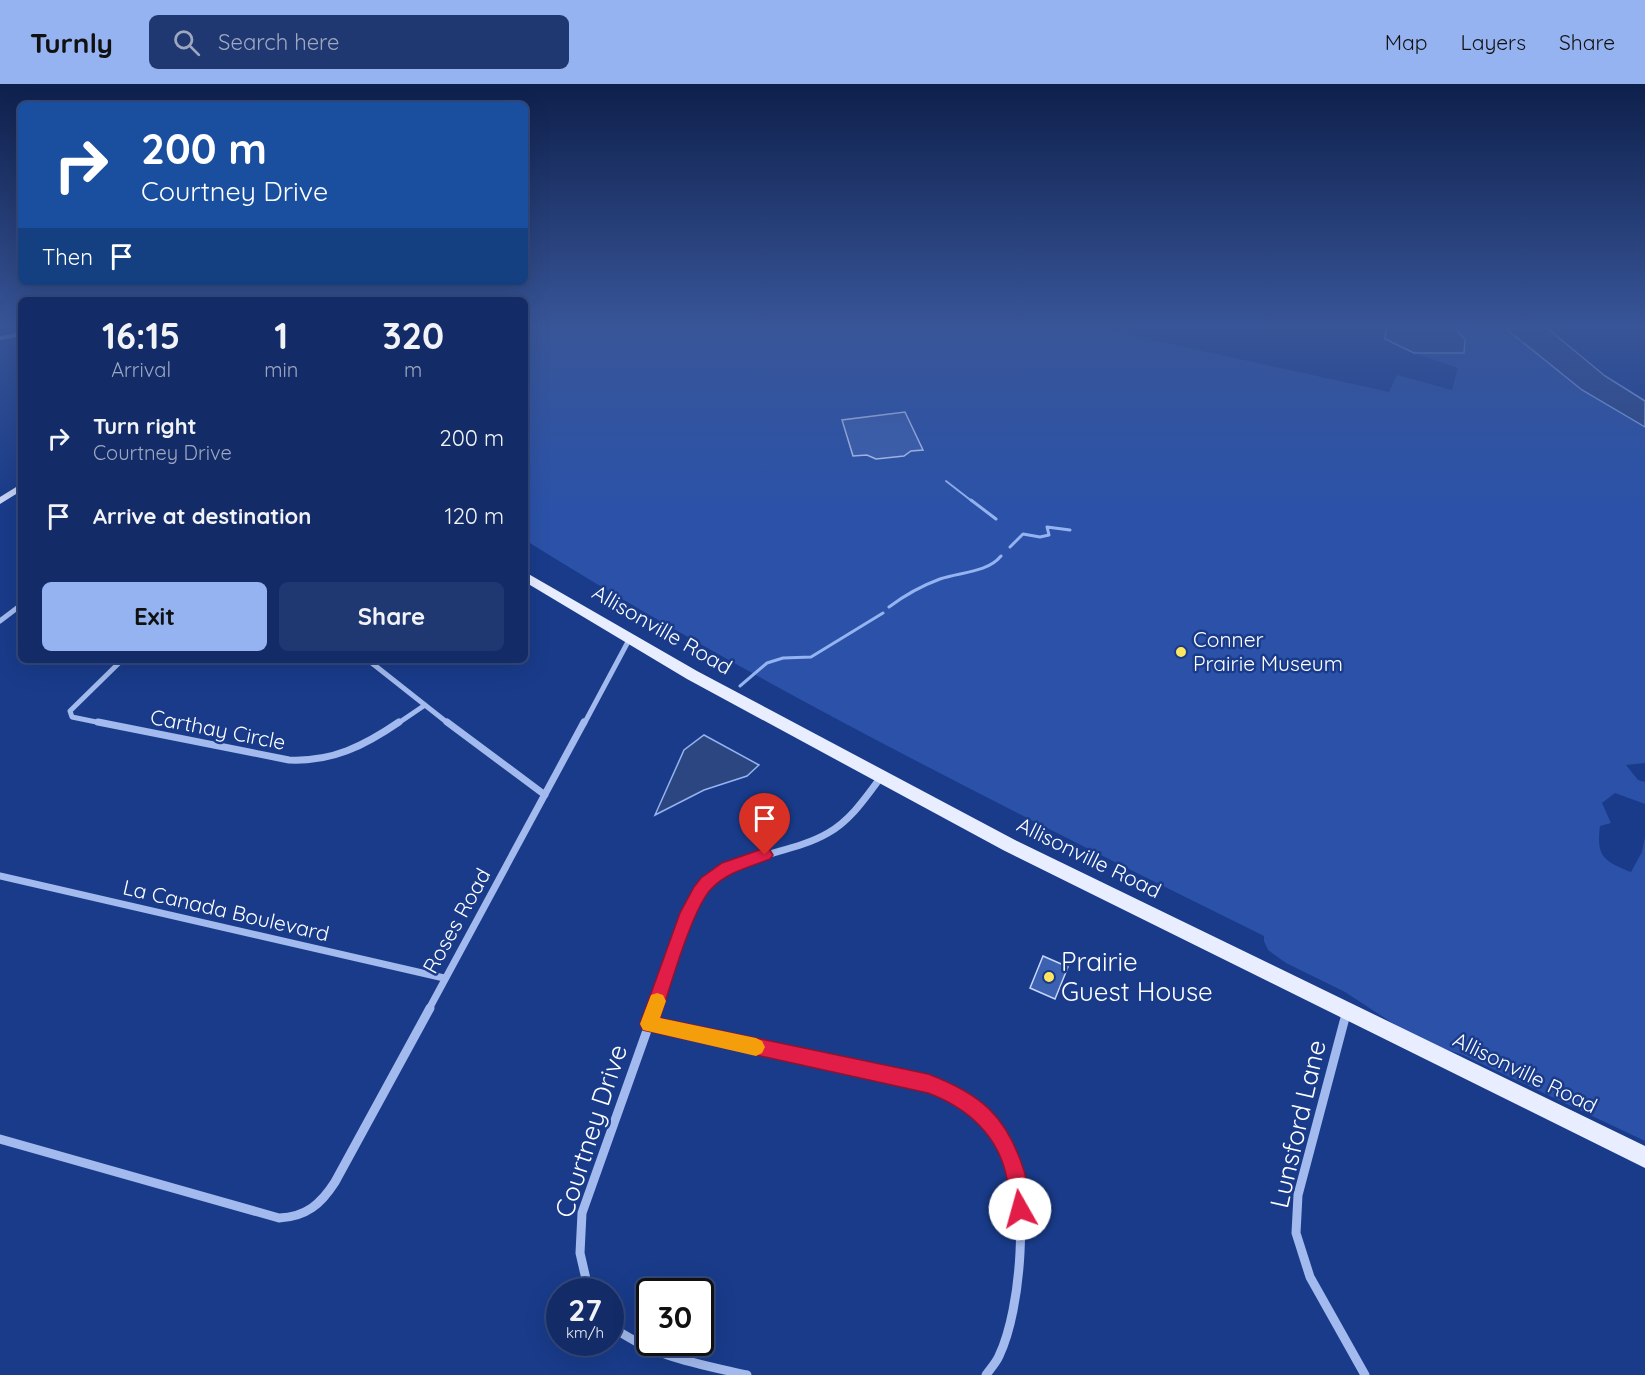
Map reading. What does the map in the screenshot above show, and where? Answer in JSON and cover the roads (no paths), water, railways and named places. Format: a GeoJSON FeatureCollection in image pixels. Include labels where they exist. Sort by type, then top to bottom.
{"type":"FeatureCollection","features":[{"type":"Feature","properties":{"kind":"main road","name":"Allisonville Road"},"geometry":{"type":"LineString","coordinates":[[528,578],[692,675],[1009,845],[1645,1157]]}},
{"type":"Feature","properties":{"kind":"street"},"geometry":{"type":"LineString","coordinates":[[0,501],[18,489]]}},
{"type":"Feature","properties":{"kind":"street"},"geometry":{"type":"LineString","coordinates":[[0,621],[18,607]]}},
{"type":"Feature","properties":{"kind":"street","name":"Roses Road"},"geometry":{"type":"LineString","coordinates":[[0,1139],[279,1218],[307,1214],[324,1200],[331,1188],[630,638]]}},
{"type":"Feature","properties":{"kind":"street","name":"Carthay Circle"},"geometry":{"type":"LineString","coordinates":[[119,663],[76,704],[70,711],[72,717],[278,758],[312,762],[350,752],[425,705]]}},
{"type":"Feature","properties":{"kind":"street"},"geometry":{"type":"LineString","coordinates":[[372,663],[545,795]]}},
{"type":"Feature","properties":{"kind":"street","name":"Courtney Drive"},"geometry":{"type":"LineString","coordinates":[[584,1278],[580,1254],[582,1213],[688,913],[706,883],[736,863],[827,834],[849,816],[881,777]]}},
{"type":"Feature","properties":{"kind":"street","name":"La Canada Boulevard"},"geometry":{"type":"LineString","coordinates":[[0,876],[444,978]]}},
{"type":"Feature","properties":{"kind":"street","name":"Lunsford Lane"},"geometry":{"type":"LineString","coordinates":[[1347,1010],[1298,1195],[1296,1233],[1310,1277],[1365,1375]]}},
{"type":"Feature","properties":{"kind":"street"},"geometry":{"type":"LineString","coordinates":[[649,1024],[928,1083],[958,1096],[977,1108],[1008,1149],[1017,1178],[1020,1209],[1013,1317],[1002,1352],[986,1375]]}},
{"type":"Feature","properties":{"kind":"street"},"geometry":{"type":"LineString","coordinates":[[624,1337],[644,1348],[747,1375]]}},
{"type":"Feature","properties":{"kind":"waterway"},"geometry":{"type":"LineString","coordinates":[[946,481],[973,502]]}},
{"type":"Feature","properties":{"kind":"waterway"},"geometry":{"type":"LineString","coordinates":[[971,500],[996,519]]}},
{"type":"Feature","properties":{"kind":"waterway"},"geometry":{"type":"LineString","coordinates":[[1010,547],[1023,534],[1040,537],[1049,535],[1047,527],[1070,530]]}},
{"type":"Feature","properties":{"kind":"waterway"},"geometry":{"type":"LineString","coordinates":[[889,607],[926,585],[940,579],[981,569],[1001,556]]}},
{"type":"Feature","properties":{"kind":"waterway"},"geometry":{"type":"LineString","coordinates":[[740,686],[767,663],[783,658],[811,657],[883,613]]}},
{"type":"Feature","properties":{"kind":"place","name":"Conner Prairie Museum"},"geometry":{"type":"Point","coordinates":[1181,652]}},
{"type":"Feature","properties":{"kind":"place","name":"Prairie Guest House"},"geometry":{"type":"Point","coordinates":[1049,977]}}]}
